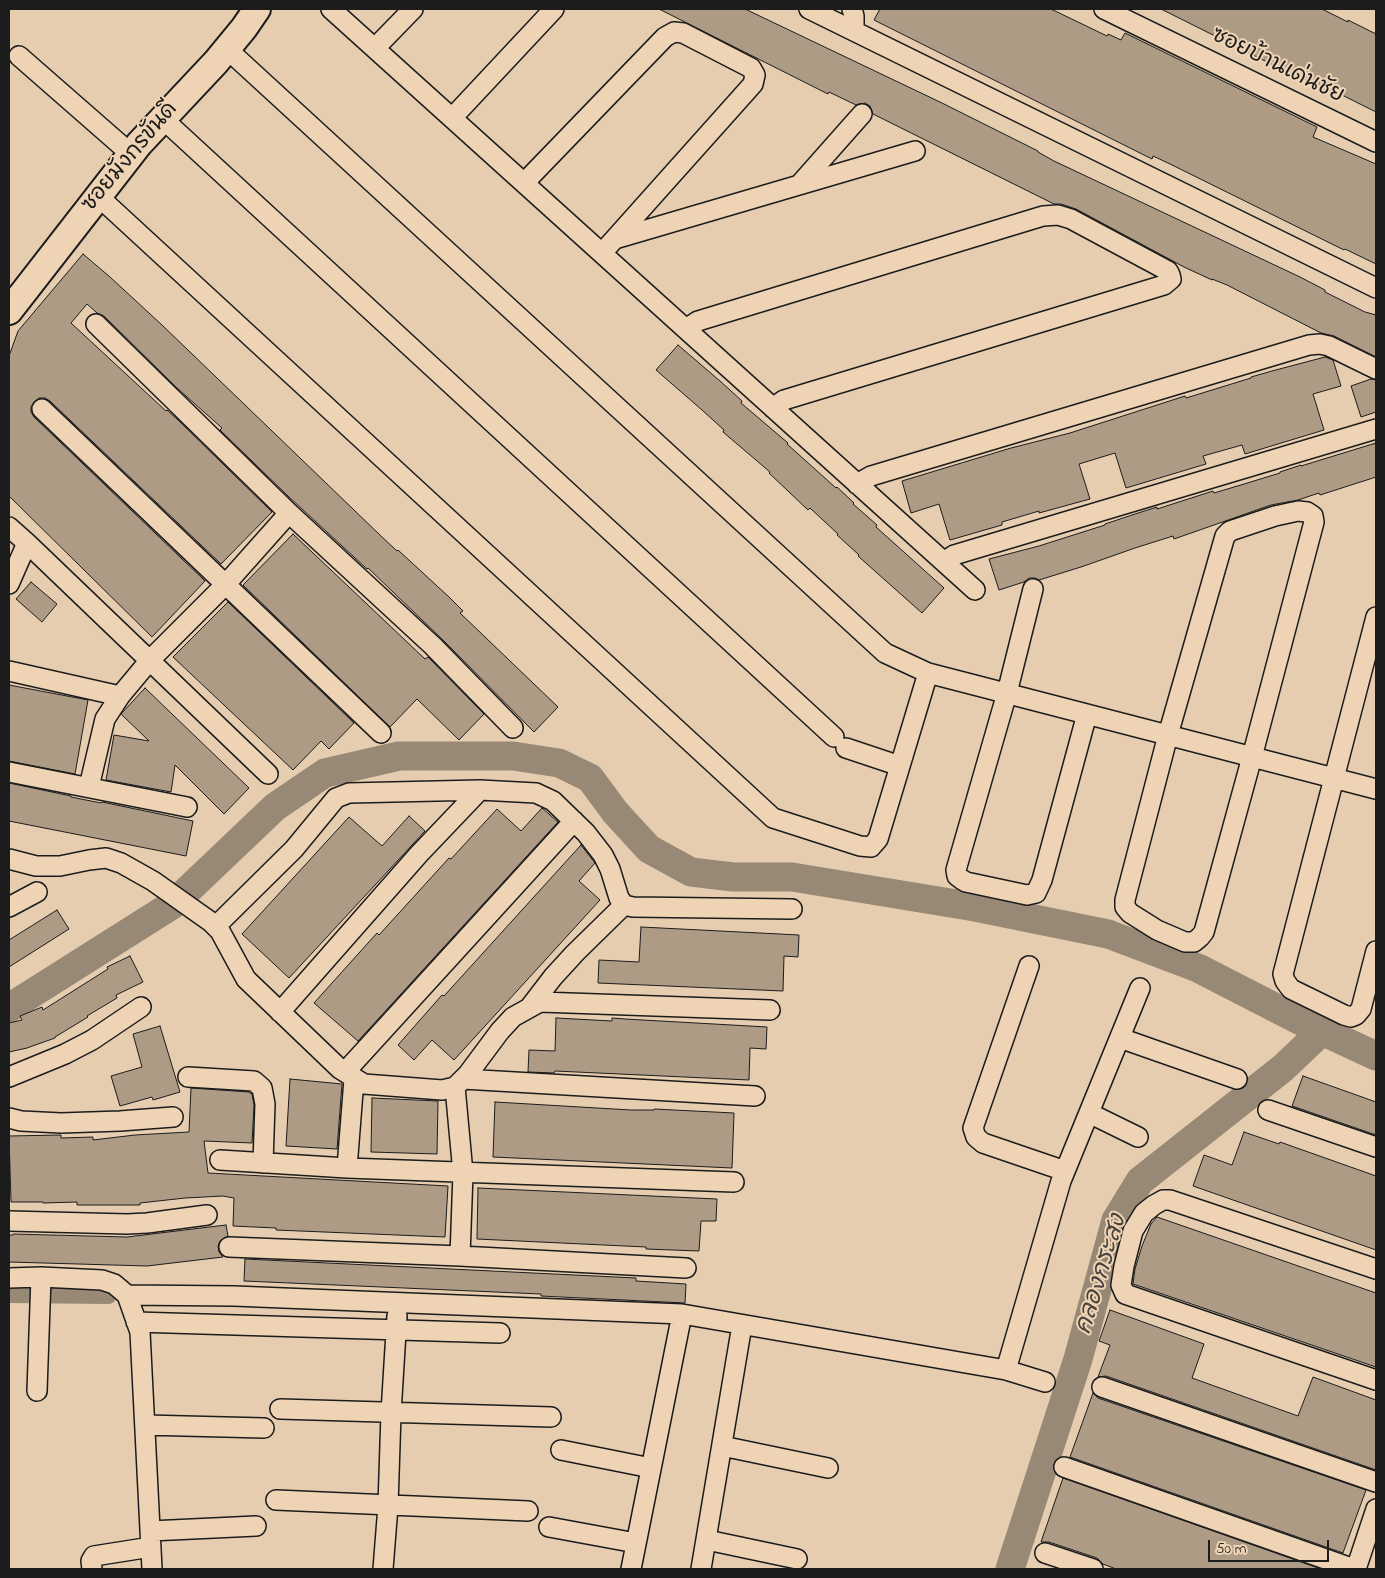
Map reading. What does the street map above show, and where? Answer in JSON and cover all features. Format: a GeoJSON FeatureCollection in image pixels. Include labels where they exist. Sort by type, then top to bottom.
{"type":"FeatureCollection","features":[{"type":"Feature","properties":{"kind":"street","name":"ซอยมังกรขันดี"},"geometry":{"type":"LineString","coordinates":[[9,311],[131,154],[227,49],[257,9]]}},
{"type":"Feature","properties":{"kind":"street"},"geometry":{"type":"LineString","coordinates":[[331,9],[975,590]]}},
{"type":"Feature","properties":{"kind":"street"},"geometry":{"type":"LineString","coordinates":[[374,48],[413,9]]}},
{"type":"Feature","properties":{"kind":"street"},"geometry":{"type":"LineString","coordinates":[[452,118],[554,9]]}},
{"type":"Feature","properties":{"kind":"street"},"geometry":{"type":"LineString","coordinates":[[809,9],[1376,288]]}},
{"type":"Feature","properties":{"kind":"street"},"geometry":{"type":"LineString","coordinates":[[852,9],[854,31]]}},
{"type":"Feature","properties":{"kind":"street","name":"ซอยบ้านเด่นชัย"},"geometry":{"type":"LineString","coordinates":[[1104,9],[1376,142]]}},
{"type":"Feature","properties":{"kind":"street"},"geometry":{"type":"LineString","coordinates":[[524,183],[665,37],[674,32],[683,32],[751,68],[755,75],[753,84],[602,253]]}},
{"type":"Feature","properties":{"kind":"street"},"geometry":{"type":"LineString","coordinates":[[227,49],[886,653],[928,673],[1376,789]]}},
{"type":"Feature","properties":{"kind":"street"},"geometry":{"type":"LineString","coordinates":[[19,56],[131,154]]}},
{"type":"Feature","properties":{"kind":"street"},"geometry":{"type":"LineString","coordinates":[[800,185],[862,114]]}},
{"type":"Feature","properties":{"kind":"street"},"geometry":{"type":"LineString","coordinates":[[163,119],[840,743],[900,766]]}},
{"type":"Feature","properties":{"kind":"street"},"geometry":{"type":"LineString","coordinates":[[615,239],[915,151]]}},
{"type":"Feature","properties":{"kind":"street"},"geometry":{"type":"LineString","coordinates":[[98,196],[773,818],[860,846],[870,847],[878,839],[928,673]]}},
{"type":"Feature","properties":{"kind":"street"},"geometry":{"type":"LineString","coordinates":[[686,329],[698,321],[1043,216],[1058,215],[1071,219],[1168,271],[1170,275],[1171,279],[1164,285],[784,400],[773,408]]}},
{"type":"Feature","properties":{"kind":"street"},"geometry":{"type":"LineString","coordinates":[[96,324],[289,513],[433,646],[513,728]]}},
{"type":"Feature","properties":{"kind":"street"},"geometry":{"type":"LineString","coordinates":[[857,484],[871,476],[1310,345],[1320,344],[1329,346],[1376,369]]}},
{"type":"Feature","properties":{"kind":"street"},"geometry":{"type":"LineString","coordinates":[[42,409],[381,733]]}},
{"type":"Feature","properties":{"kind":"street"},"geometry":{"type":"LineString","coordinates":[[944,562],[954,555],[1376,429]]}},
{"type":"Feature","properties":{"kind":"street"},"geometry":{"type":"LineString","coordinates":[[1307,512],[1313,516],[1314,522],[1204,932],[1194,942],[1184,942],[1157,930],[1130,913],[1125,907],[1125,900],[1168,735],[1225,536],[1230,531],[1275,516],[1307,512]]}},
{"type":"Feature","properties":{"kind":"street"},"geometry":{"type":"LineString","coordinates":[[89,787],[105,719],[120,696],[150,660],[225,585],[289,513]]}},
{"type":"Feature","properties":{"kind":"street"},"geometry":{"type":"LineString","coordinates":[[9,528],[27,542],[268,774]]}},
{"type":"Feature","properties":{"kind":"street"},"geometry":{"type":"LineString","coordinates":[[9,584],[27,542]]}},
{"type":"Feature","properties":{"kind":"street"},"geometry":{"type":"LineString","coordinates":[[1033,589],[1007,693],[956,870],[957,876],[966,882],[1027,895],[1036,893],[1042,880],[1087,714]]}},
{"type":"Feature","properties":{"kind":"street"},"geometry":{"type":"LineString","coordinates":[[1376,617],[1283,974],[1285,981],[1291,988],[1351,1017],[1356,1015],[1361,1009],[1376,951]]}},
{"type":"Feature","properties":{"kind":"street"},"geometry":{"type":"LineString","coordinates":[[9,671],[120,696]]}},
{"type":"Feature","properties":{"kind":"street"},"geometry":{"type":"LineString","coordinates":[[9,772],[187,806]]}},
{"type":"Feature","properties":{"kind":"street"},"geometry":{"type":"LineString","coordinates":[[280,1012],[419,854],[480,790]]}},
{"type":"Feature","properties":{"kind":"street"},"geometry":{"type":"LineString","coordinates":[[216,926],[294,848],[325,809],[336,798],[349,793],[480,790],[536,793],[553,801],[590,838],[603,855],[610,869],[619,898],[624,905],[633,907],[792,909]]}},
{"type":"Feature","properties":{"kind":"street"},"geometry":{"type":"LineString","coordinates":[[347,1168],[349,1075],[574,821]]}},
{"type":"Feature","properties":{"kind":"street"},"geometry":{"type":"LineString","coordinates":[[9,859],[36,866],[60,866],[106,858],[121,863],[153,881],[216,926],[246,979],[349,1075],[364,1084],[442,1090],[459,1083],[754,1096]]}},
{"type":"Feature","properties":{"kind":"street"},"geometry":{"type":"LineString","coordinates":[[9,907],[37,892]]}},
{"type":"Feature","properties":{"kind":"street"},"geometry":{"type":"LineString","coordinates":[[530,1007],[553,977],[575,953],[624,905]]}},
{"type":"Feature","properties":{"kind":"street"},"geometry":{"type":"LineString","coordinates":[[1029,966],[974,1128],[976,1137],[983,1143],[1065,1171]]}},
{"type":"Feature","properties":{"kind":"street"},"geometry":{"type":"LineString","coordinates":[[1006,1370],[1061,1181],[1140,988]]}},
{"type":"Feature","properties":{"kind":"street"},"geometry":{"type":"LineString","coordinates":[[460,1256],[463,1173],[459,1083],[513,1017],[540,1002],[770,1010]]}},
{"type":"Feature","properties":{"kind":"street"},"geometry":{"type":"LineString","coordinates":[[9,1077],[65,1054],[92,1040],[142,1007]]}},
{"type":"Feature","properties":{"kind":"street"},"geometry":{"type":"LineString","coordinates":[[1120,1038],[1237,1078]]}},
{"type":"Feature","properties":{"kind":"street"},"geometry":{"type":"LineString","coordinates":[[188,1077],[254,1082],[262,1088],[264,1104],[263,1163]]}},
{"type":"Feature","properties":{"kind":"street"},"geometry":{"type":"LineString","coordinates":[[1268,1110],[1376,1147]]}},
{"type":"Feature","properties":{"kind":"street"},"geometry":{"type":"LineString","coordinates":[[1089,1113],[1138,1137]]}},
{"type":"Feature","properties":{"kind":"street"},"geometry":{"type":"LineString","coordinates":[[9,1118],[21,1121],[60,1123],[173,1116]]}},
{"type":"Feature","properties":{"kind":"street"},"geometry":{"type":"LineString","coordinates":[[220,1160],[463,1173],[734,1182]]}},
{"type":"Feature","properties":{"kind":"street"},"geometry":{"type":"LineString","coordinates":[[1376,1269],[1170,1200],[1163,1200],[1144,1213],[1134,1231],[1124,1266],[1121,1286],[1125,1294],[1376,1380]]}},
{"type":"Feature","properties":{"kind":"street"},"geometry":{"type":"LineString","coordinates":[[9,1220],[126,1224],[207,1215]]}},
{"type":"Feature","properties":{"kind":"street"},"geometry":{"type":"LineString","coordinates":[[230,1248],[460,1256],[686,1268]]}},
{"type":"Feature","properties":{"kind":"street"},"geometry":{"type":"LineString","coordinates":[[9,1278],[41,1277],[102,1280],[114,1284],[126,1294],[140,1332],[152,1569]]}},
{"type":"Feature","properties":{"kind":"street"},"geometry":{"type":"LineString","coordinates":[[37,1391],[41,1277]]}},
{"type":"Feature","properties":{"kind":"street"},"geometry":{"type":"LineString","coordinates":[[126,1294],[234,1296],[682,1314],[1006,1370],[1045,1382]]}},
{"type":"Feature","properties":{"kind":"street"},"geometry":{"type":"LineString","coordinates":[[383,1569],[398,1303]]}},
{"type":"Feature","properties":{"kind":"street"},"geometry":{"type":"LineString","coordinates":[[631,1569],[682,1314]]}},
{"type":"Feature","properties":{"kind":"street"},"geometry":{"type":"LineString","coordinates":[[136,1322],[500,1333]]}},
{"type":"Feature","properties":{"kind":"street"},"geometry":{"type":"LineString","coordinates":[[701,1569],[742,1325]]}},
{"type":"Feature","properties":{"kind":"street"},"geometry":{"type":"LineString","coordinates":[[1102,1387],[1376,1482]]}},
{"type":"Feature","properties":{"kind":"street"},"geometry":{"type":"LineString","coordinates":[[280,1409],[550,1417]]}},
{"type":"Feature","properties":{"kind":"street"},"geometry":{"type":"LineString","coordinates":[[145,1426],[264,1428]]}},
{"type":"Feature","properties":{"kind":"street"},"geometry":{"type":"LineString","coordinates":[[722,1446],[828,1468]]}},
{"type":"Feature","properties":{"kind":"street"},"geometry":{"type":"LineString","coordinates":[[561,1450],[651,1468]]}},
{"type":"Feature","properties":{"kind":"street"},"geometry":{"type":"LineString","coordinates":[[1064,1467],[1355,1569],[1371,1542],[1376,1509]]}},
{"type":"Feature","properties":{"kind":"street"},"geometry":{"type":"LineString","coordinates":[[276,1500],[528,1511]]}},
{"type":"Feature","properties":{"kind":"street"},"geometry":{"type":"LineString","coordinates":[[92,1569],[91,1561],[94,1556],[150,1539],[256,1526]]}},
{"type":"Feature","properties":{"kind":"street"},"geometry":{"type":"LineString","coordinates":[[549,1527],[636,1543]]}},
{"type":"Feature","properties":{"kind":"street"},"geometry":{"type":"LineString","coordinates":[[707,1540],[798,1559]]}},
{"type":"Feature","properties":{"kind":"street"},"geometry":{"type":"LineString","coordinates":[[1046,1553],[1093,1569]]}},
{"type":"Feature","properties":{"kind":"building"},"geometry":{"type":"Polygon","coordinates":[[[659,9],[745,9],[942,103],[1038,151],[1054,161],[1300,277],[1365,312],[1376,315],[1376,357],[1334,336],[1321,333],[1227,285],[1184,267],[1076,209],[1061,204],[1054,204],[873,114],[870,106],[865,103],[856,105],[829,92],[828,94],[659,9]]]}},
{"type":"Feature","properties":{"kind":"building"},"geometry":{"type":"Polygon","coordinates":[[[880,9],[1051,9],[1107,36],[1108,34],[1121,40],[1125,33],[1317,127],[1313,137],[1376,164],[1376,264],[1168,163],[1153,156],[1152,159],[874,20],[880,9]]]}},
{"type":"Feature","properties":{"kind":"building"},"geometry":{"type":"Polygon","coordinates":[[[1161,9],[1322,9],[1348,22],[1348,20],[1376,34],[1376,112],[1336,92],[1335,95],[1302,78],[1301,80],[1161,9]]]}},
{"type":"Feature","properties":{"kind":"building"},"geometry":{"type":"Polygon","coordinates":[[[83,254],[162,325],[381,536],[449,597],[463,611],[460,613],[558,707],[534,732],[444,641],[220,430],[222,428],[177,388],[104,316],[97,313],[87,304],[71,323],[178,420],[272,512],[221,564],[50,401],[45,398],[39,398],[34,402],[31,412],[34,417],[205,581],[152,637],[9,496],[9,356],[18,331],[83,254]]]}},
{"type":"Feature","properties":{"kind":"building"},"geometry":{"type":"Polygon","coordinates":[[[678,345],[837,487],[877,525],[876,527],[944,588],[922,613],[858,556],[810,508],[808,510],[770,472],[723,432],[724,430],[656,370],[678,345]]]}},
{"type":"Feature","properties":{"kind":"building"},"geometry":{"type":"Polygon","coordinates":[[[1325,357],[1333,360],[1341,386],[1313,394],[1324,430],[1245,454],[1242,445],[1203,456],[1206,464],[1126,488],[1115,453],[1079,464],[1090,499],[1039,513],[1039,511],[1002,522],[1002,525],[950,540],[939,504],[911,513],[902,481],[1011,448],[1070,433],[1185,396],[1186,398],[1251,377],[1325,357]]]}},
{"type":"Feature","properties":{"kind":"building"},"geometry":{"type":"Polygon","coordinates":[[[1371,379],[1376,380],[1376,412],[1361,417],[1351,386],[1371,379]]]}},
{"type":"Feature","properties":{"kind":"building"},"geometry":{"type":"Polygon","coordinates":[[[1376,443],[1376,477],[1320,495],[1319,493],[1298,500],[1271,505],[1174,539],[1173,536],[1039,580],[1029,578],[1024,582],[999,590],[989,559],[1039,546],[1157,507],[1157,509],[1213,491],[1214,493],[1376,443]]]}},
{"type":"Feature","properties":{"kind":"building"},"geometry":{"type":"Polygon","coordinates":[[[293,534],[425,659],[428,657],[484,714],[459,740],[417,699],[390,727],[243,585],[293,534]]]}},
{"type":"Feature","properties":{"kind":"building"},"geometry":{"type":"Polygon","coordinates":[[[31,582],[57,604],[42,622],[16,599],[31,582]]]}},
{"type":"Feature","properties":{"kind":"building"},"geometry":{"type":"Polygon","coordinates":[[[228,602],[354,723],[329,749],[321,741],[293,770],[173,657],[228,602]]]}},
{"type":"Feature","properties":{"kind":"building"},"geometry":{"type":"Polygon","coordinates":[[[9,685],[88,700],[75,774],[9,761],[9,685]]]}},
{"type":"Feature","properties":{"kind":"building"},"geometry":{"type":"Polygon","coordinates":[[[145,688],[249,788],[224,814],[175,765],[171,792],[106,780],[114,735],[149,741],[121,714],[145,688]]]}},
{"type":"Feature","properties":{"kind":"building"},"geometry":{"type":"Polygon","coordinates":[[[9,783],[193,821],[186,856],[9,821],[9,783]]]}},
{"type":"Feature","properties":{"kind":"building"},"geometry":{"type":"Polygon","coordinates":[[[542,808],[558,822],[358,1041],[314,1003],[377,933],[379,935],[449,858],[451,859],[497,809],[521,831],[542,808]]]}},
{"type":"Feature","properties":{"kind":"building"},"geometry":{"type":"Polygon","coordinates":[[[409,816],[425,831],[289,978],[242,934],[349,817],[382,846],[409,816]]]}},
{"type":"Feature","properties":{"kind":"building"},"geometry":{"type":"Polygon","coordinates":[[[581,845],[595,863],[579,881],[600,900],[454,1060],[432,1040],[414,1060],[398,1045],[581,845]]]}},
{"type":"Feature","properties":{"kind":"building"},"geometry":{"type":"Polygon","coordinates":[[[57,910],[69,929],[9,967],[9,940],[57,910]]]}},
{"type":"Feature","properties":{"kind":"building"},"geometry":{"type":"Polygon","coordinates":[[[641,927],[799,935],[798,957],[784,956],[783,991],[598,983],[599,960],[639,962],[641,927]]]}},
{"type":"Feature","properties":{"kind":"building"},"geometry":{"type":"Polygon","coordinates":[[[130,956],[143,982],[116,995],[117,998],[55,1038],[9,1052],[9,1023],[22,1020],[20,1016],[42,1007],[43,1010],[108,969],[107,967],[130,956]]]}},
{"type":"Feature","properties":{"kind":"building"},"geometry":{"type":"Polygon","coordinates":[[[556,1018],[612,1021],[612,1018],[767,1027],[766,1049],[750,1048],[749,1080],[555,1071],[554,1073],[528,1072],[529,1050],[555,1051],[556,1018]]]}},
{"type":"Feature","properties":{"kind":"building"},"geometry":{"type":"Polygon","coordinates":[[[160,1026],[180,1092],[153,1100],[152,1097],[120,1106],[111,1076],[142,1067],[133,1034],[160,1026]]]}},
{"type":"Feature","properties":{"kind":"building"},"geometry":{"type":"Polygon","coordinates":[[[1303,1076],[1376,1102],[1376,1135],[1292,1106],[1303,1076]]]}},
{"type":"Feature","properties":{"kind":"building"},"geometry":{"type":"Polygon","coordinates":[[[290,1079],[342,1084],[337,1149],[286,1146],[290,1079]]]}},
{"type":"Feature","properties":{"kind":"building"},"geometry":{"type":"Polygon","coordinates":[[[191,1088],[249,1092],[252,1094],[254,1105],[252,1143],[204,1141],[208,1173],[448,1186],[445,1237],[276,1230],[276,1228],[233,1226],[234,1198],[223,1196],[185,1198],[140,1203],[140,1205],[77,1205],[77,1202],[11,1202],[9,1136],[61,1135],[61,1138],[93,1137],[93,1140],[189,1132],[191,1088]]]}},
{"type":"Feature","properties":{"kind":"building"},"geometry":{"type":"Polygon","coordinates":[[[372,1098],[438,1101],[437,1154],[371,1152],[372,1098]]]}},
{"type":"Feature","properties":{"kind":"building"},"geometry":{"type":"Polygon","coordinates":[[[495,1102],[631,1110],[654,1109],[734,1113],[732,1168],[493,1157],[495,1102]]]}},
{"type":"Feature","properties":{"kind":"building"},"geometry":{"type":"Polygon","coordinates":[[[1244,1132],[1279,1144],[1280,1142],[1376,1176],[1376,1250],[1193,1186],[1204,1155],[1232,1165],[1244,1132]]]}},
{"type":"Feature","properties":{"kind":"building"},"geometry":{"type":"Polygon","coordinates":[[[478,1188],[717,1199],[716,1221],[701,1221],[699,1251],[477,1239],[478,1188]]]}},
{"type":"Feature","properties":{"kind":"building"},"geometry":{"type":"Polygon","coordinates":[[[1157,1217],[1376,1293],[1376,1367],[1133,1284],[1135,1269],[1142,1246],[1151,1224],[1157,1217]]]}},
{"type":"Feature","properties":{"kind":"building"},"geometry":{"type":"Polygon","coordinates":[[[226,1225],[228,1236],[220,1241],[218,1246],[219,1252],[223,1257],[147,1266],[9,1262],[9,1235],[13,1234],[127,1237],[226,1225]]]}},
{"type":"Feature","properties":{"kind":"building"},"geometry":{"type":"Polygon","coordinates":[[[245,1259],[636,1278],[636,1281],[686,1284],[685,1303],[541,1296],[541,1294],[244,1281],[245,1259]]]}},
{"type":"Feature","properties":{"kind":"building"},"geometry":{"type":"Polygon","coordinates":[[[1110,1310],[1204,1344],[1192,1378],[1298,1416],[1313,1377],[1376,1400],[1376,1470],[1106,1376],[1098,1377],[1110,1345],[1099,1341],[1110,1310]]]}},
{"type":"Feature","properties":{"kind":"building"},"geometry":{"type":"Polygon","coordinates":[[[1093,1393],[1098,1398],[1366,1490],[1343,1553],[1070,1457],[1093,1393]]]}},
{"type":"Feature","properties":{"kind":"building"},"geometry":{"type":"Polygon","coordinates":[[[1063,1478],[1321,1569],[1116,1569],[1103,1564],[1097,1558],[1049,1542],[1041,1542],[1063,1478]]]}},
{"type":"Feature","properties":{"kind":"waterway"},"geometry":{"type":"LineString","coordinates":[[9,1008],[172,905],[275,807],[325,773],[399,756],[513,756],[559,763],[590,778],[615,812],[649,849],[691,872],[733,877],[792,877],[975,907],[1108,934],[1198,968],[1305,1023],[1376,1056]]}},
{"type":"Feature","properties":{"kind":"waterway","name":"คลองกระสง"},"geometry":{"type":"LineString","coordinates":[[1010,1569],[1078,1359],[1116,1220],[1140,1181],[1283,1068],[1322,1031]]}},
{"type":"Feature","properties":{"kind":"waterway"},"geometry":{"type":"LineString","coordinates":[[9,1294],[108,1295]]}}]}
